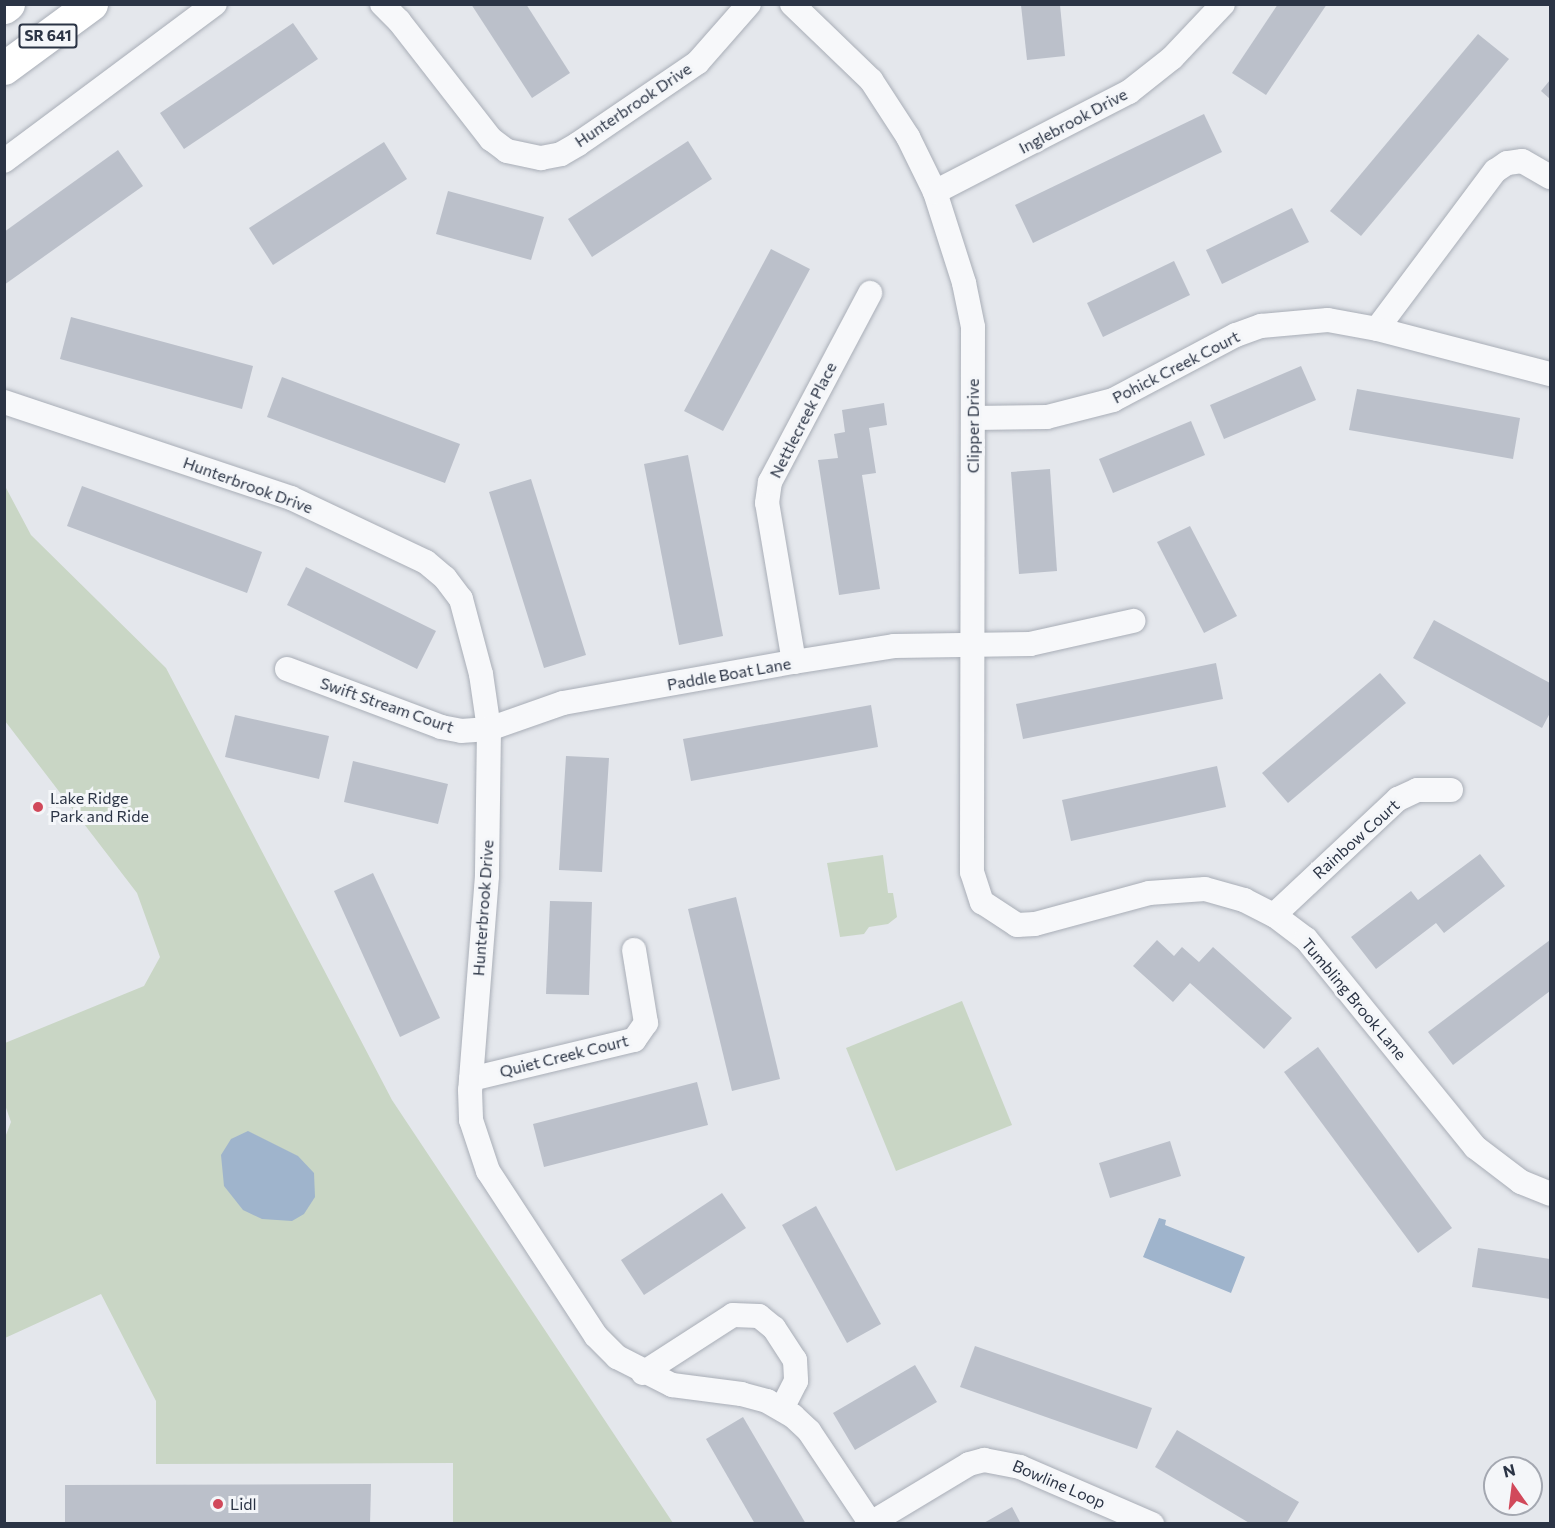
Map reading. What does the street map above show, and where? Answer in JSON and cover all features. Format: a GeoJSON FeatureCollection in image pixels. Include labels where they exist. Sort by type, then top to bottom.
{"type":"FeatureCollection","features":[{"type":"Feature","properties":{"kind":"main road","name":"SR 641"},"geometry":{"type":"LineString","coordinates":[[4,68],[91,4]]}},
{"type":"Feature","properties":{"kind":"street"},"geometry":{"type":"LineString","coordinates":[[4,161],[215,4]]}},
{"type":"Feature","properties":{"kind":"street","name":"Hunterbrook Drive"},"geometry":{"type":"LineString","coordinates":[[382,4],[399,21],[491,139],[507,151],[541,158],[561,154],[578,144],[698,62],[749,4]]}},
{"type":"Feature","properties":{"kind":"street","name":"Clipper Drive"},"geometry":{"type":"LineString","coordinates":[[792,4],[871,80],[908,137],[935,192],[961,272],[973,327],[972,872],[982,902]]}},
{"type":"Feature","properties":{"kind":"street","name":"Inglebrook Drive"},"geometry":{"type":"LineString","coordinates":[[935,192],[1102,109],[1130,92],[1172,58],[1223,4]]}},
{"type":"Feature","properties":{"kind":"street"},"geometry":{"type":"LineString","coordinates":[[1377,329],[1495,171],[1507,163],[1522,161],[1551,177]]}},
{"type":"Feature","properties":{"kind":"street","name":"Nettlecreek Place"},"geometry":{"type":"LineString","coordinates":[[794,662],[767,503],[770,482],[870,293]]}},
{"type":"Feature","properties":{"kind":"street","name":"Pohick Creek Court"},"geometry":{"type":"LineString","coordinates":[[973,418],[1047,417],[1113,400],[1236,334],[1261,326],[1328,320],[1377,329],[1551,374]]}},
{"type":"Feature","properties":{"kind":"street","name":"Hunterbrook Drive"},"geometry":{"type":"LineString","coordinates":[[4,402],[291,498],[426,562],[445,578],[460,599],[481,674],[489,729],[487,876],[471,1079],[471,1120],[488,1172],[596,1336],[617,1357],[643,1374],[672,1385],[741,1394],[782,1409],[809,1431],[871,1523]]}},
{"type":"Feature","properties":{"kind":"street","name":"Paddle Boat Lane"},"geometry":{"type":"LineString","coordinates":[[489,729],[563,703],[794,662],[894,646],[973,647],[1030,644],[1133,621]]}},
{"type":"Feature","properties":{"kind":"street","name":"Swift Stream Court"},"geometry":{"type":"LineString","coordinates":[[287,669],[441,727],[489,729]]}},
{"type":"Feature","properties":{"kind":"street","name":"Rainbow Court"},"geometry":{"type":"LineString","coordinates":[[1274,915],[1398,799],[1417,790],[1451,790]]}},
{"type":"Feature","properties":{"kind":"street","name":"Tumbling Brook Lane"},"geometry":{"type":"LineString","coordinates":[[982,902],[1017,925],[1035,924],[1149,893],[1205,889],[1244,900],[1274,915],[1306,939],[1475,1147],[1521,1182],[1551,1194]]}},
{"type":"Feature","properties":{"kind":"street","name":"Quiet Creek Court"},"geometry":{"type":"LineString","coordinates":[[471,1079],[634,1040],[646,1023],[634,950]]}},
{"type":"Feature","properties":{"kind":"street"},"geometry":{"type":"LineString","coordinates":[[643,1374],[734,1315],[759,1316],[774,1328],[795,1360],[796,1381],[782,1409]]}},
{"type":"Feature","properties":{"kind":"street","name":"Bowline Loop"},"geometry":{"type":"LineString","coordinates":[[871,1523],[969,1464],[987,1460],[1020,1467],[1152,1524]]}},
{"type":"Feature","properties":{"kind":"green space"},"geometry":{"type":"Polygon","coordinates":[[[5,486],[31,535],[166,668],[392,1100],[673,1523],[453,1523],[453,1463],[156,1464],[156,1401],[101,1294],[5,1338],[4,1140],[11,1122],[5,1105],[5,1043],[144,986],[160,957],[137,893],[5,721],[5,486]]]}},
{"type":"Feature","properties":{"kind":"green space"},"geometry":{"type":"Polygon","coordinates":[[[883,855],[888,893],[893,893],[897,917],[888,924],[869,927],[864,934],[840,937],[827,863],[883,855]]]}},
{"type":"Feature","properties":{"kind":"green space"},"geometry":{"type":"Polygon","coordinates":[[[962,1001],[1012,1125],[896,1171],[846,1048],[962,1001]]]}},
{"type":"Feature","properties":{"kind":"water"},"geometry":{"type":"Polygon","coordinates":[[[248,1131],[298,1156],[314,1173],[315,1197],[304,1214],[292,1221],[262,1219],[243,1210],[224,1186],[221,1155],[231,1139],[248,1131]]]}},
{"type":"Feature","properties":{"kind":"water"},"geometry":{"type":"Polygon","coordinates":[[[1159,1218],[1166,1220],[1165,1225],[1245,1257],[1231,1293],[1143,1257],[1159,1218]]]}},
{"type":"Feature","properties":{"kind":"building"},"geometry":{"type":"Polygon","coordinates":[[[471,4],[526,4],[570,73],[532,98],[471,4]]]}},
{"type":"Feature","properties":{"kind":"building"},"geometry":{"type":"Polygon","coordinates":[[[1278,4],[1327,4],[1266,95],[1232,73],[1278,4]]]}},
{"type":"Feature","properties":{"kind":"building"},"geometry":{"type":"Polygon","coordinates":[[[1021,5],[1060,5],[1065,56],[1027,60],[1021,5]]]}},
{"type":"Feature","properties":{"kind":"building"},"geometry":{"type":"Polygon","coordinates":[[[293,23],[318,59],[184,149],[160,113],[293,23]]]}},
{"type":"Feature","properties":{"kind":"building"},"geometry":{"type":"Polygon","coordinates":[[[1478,34],[1509,59],[1361,236],[1330,211],[1478,34]]]}},
{"type":"Feature","properties":{"kind":"building"},"geometry":{"type":"Polygon","coordinates":[[[1550,80],[1550,99],[1541,91],[1550,80]]]}},
{"type":"Feature","properties":{"kind":"building"},"geometry":{"type":"Polygon","coordinates":[[[1204,114],[1222,152],[1033,243],[1015,205],[1204,114]]]}},
{"type":"Feature","properties":{"kind":"building"},"geometry":{"type":"Polygon","coordinates":[[[688,141],[712,179],[592,257],[568,219],[688,141]]]}},
{"type":"Feature","properties":{"kind":"building"},"geometry":{"type":"Polygon","coordinates":[[[384,142],[407,179],[273,265],[249,228],[384,142]]]}},
{"type":"Feature","properties":{"kind":"building"},"geometry":{"type":"Polygon","coordinates":[[[118,150],[143,186],[4,285],[4,232],[118,150]]]}},
{"type":"Feature","properties":{"kind":"building"},"geometry":{"type":"Polygon","coordinates":[[[448,191],[544,217],[531,260],[436,234],[448,191]]]}},
{"type":"Feature","properties":{"kind":"building"},"geometry":{"type":"Polygon","coordinates":[[[1292,208],[1309,242],[1222,284],[1206,250],[1292,208]]]}},
{"type":"Feature","properties":{"kind":"building"},"geometry":{"type":"Polygon","coordinates":[[[771,249],[810,269],[723,431],[684,411],[771,249]]]}},
{"type":"Feature","properties":{"kind":"building"},"geometry":{"type":"Polygon","coordinates":[[[1174,261],[1190,295],[1103,337],[1087,303],[1174,261]]]}},
{"type":"Feature","properties":{"kind":"building"},"geometry":{"type":"Polygon","coordinates":[[[71,317],[253,366],[242,409],[60,359],[71,317]]]}},
{"type":"Feature","properties":{"kind":"building"},"geometry":{"type":"Polygon","coordinates":[[[1301,366],[1316,400],[1224,439],[1210,405],[1301,366]]]}},
{"type":"Feature","properties":{"kind":"building"},"geometry":{"type":"Polygon","coordinates":[[[282,377],[460,444],[445,483],[267,417],[282,377]]]}},
{"type":"Feature","properties":{"kind":"building"},"geometry":{"type":"Polygon","coordinates":[[[1357,389],[1520,418],[1513,459],[1349,430],[1357,389]]]}},
{"type":"Feature","properties":{"kind":"building"},"geometry":{"type":"Polygon","coordinates":[[[884,403],[887,425],[869,428],[876,473],[862,475],[880,589],[839,595],[818,460],[838,458],[834,434],[845,432],[842,410],[884,403]]]}},
{"type":"Feature","properties":{"kind":"building"},"geometry":{"type":"Polygon","coordinates":[[[1191,421],[1205,455],[1113,493],[1099,459],[1191,421]]]}},
{"type":"Feature","properties":{"kind":"building"},"geometry":{"type":"Polygon","coordinates":[[[688,455],[723,636],[679,645],[644,464],[688,455]]]}},
{"type":"Feature","properties":{"kind":"building"},"geometry":{"type":"Polygon","coordinates":[[[1050,469],[1057,571],[1019,574],[1011,472],[1050,469]]]}},
{"type":"Feature","properties":{"kind":"building"},"geometry":{"type":"Polygon","coordinates":[[[531,479],[586,655],[544,668],[489,492],[531,479]]]}},
{"type":"Feature","properties":{"kind":"building"},"geometry":{"type":"Polygon","coordinates":[[[82,486],[262,552],[247,593],[67,526],[82,486]]]}},
{"type":"Feature","properties":{"kind":"building"},"geometry":{"type":"Polygon","coordinates":[[[1190,526],[1237,616],[1204,633],[1157,542],[1190,526]]]}},
{"type":"Feature","properties":{"kind":"building"},"geometry":{"type":"Polygon","coordinates":[[[306,567],[436,631],[417,669],[287,605],[306,567]]]}},
{"type":"Feature","properties":{"kind":"building"},"geometry":{"type":"Polygon","coordinates":[[[1434,620],[1550,683],[1550,713],[1542,728],[1413,658],[1434,620]]]}},
{"type":"Feature","properties":{"kind":"building"},"geometry":{"type":"Polygon","coordinates":[[[1216,663],[1223,699],[1023,739],[1016,704],[1216,663]]]}},
{"type":"Feature","properties":{"kind":"building"},"geometry":{"type":"Polygon","coordinates":[[[1380,673],[1406,703],[1288,803],[1262,773],[1380,673]]]}},
{"type":"Feature","properties":{"kind":"building"},"geometry":{"type":"Polygon","coordinates":[[[871,705],[878,747],[691,781],[683,739],[871,705]]]}},
{"type":"Feature","properties":{"kind":"building"},"geometry":{"type":"Polygon","coordinates":[[[235,715],[329,736],[319,779],[225,757],[235,715]]]}},
{"type":"Feature","properties":{"kind":"building"},"geometry":{"type":"Polygon","coordinates":[[[566,756],[609,758],[602,872],[559,870],[566,756]]]}},
{"type":"Feature","properties":{"kind":"building"},"geometry":{"type":"Polygon","coordinates":[[[353,761],[448,784],[438,824],[344,802],[353,761]]]}},
{"type":"Feature","properties":{"kind":"building"},"geometry":{"type":"Polygon","coordinates":[[[1217,766],[1226,807],[1071,841],[1062,800],[1217,766]]]}},
{"type":"Feature","properties":{"kind":"building"},"geometry":{"type":"Polygon","coordinates":[[[1480,854],[1505,886],[1444,933],[1436,923],[1376,969],[1351,937],[1411,891],[1418,900],[1480,854]]]}},
{"type":"Feature","properties":{"kind":"building"},"geometry":{"type":"Polygon","coordinates":[[[373,873],[440,1018],[400,1037],[334,891],[373,873]]]}},
{"type":"Feature","properties":{"kind":"building"},"geometry":{"type":"Polygon","coordinates":[[[736,897],[780,1079],[732,1091],[688,909],[736,897]]]}},
{"type":"Feature","properties":{"kind":"building"},"geometry":{"type":"Polygon","coordinates":[[[550,901],[592,902],[589,995],[546,994],[550,901]]]}},
{"type":"Feature","properties":{"kind":"building"},"geometry":{"type":"Polygon","coordinates":[[[1157,940],[1174,956],[1182,947],[1199,962],[1213,947],[1292,1018],[1264,1049],[1190,983],[1173,1002],[1133,966],[1157,940]]]}},
{"type":"Feature","properties":{"kind":"building"},"geometry":{"type":"Polygon","coordinates":[[[1550,940],[1550,991],[1453,1065],[1428,1032],[1550,940]]]}},
{"type":"Feature","properties":{"kind":"building"},"geometry":{"type":"Polygon","coordinates":[[[1318,1047],[1452,1228],[1418,1253],[1284,1072],[1318,1047]]]}},
{"type":"Feature","properties":{"kind":"building"},"geometry":{"type":"Polygon","coordinates":[[[697,1082],[708,1125],[544,1167],[533,1124],[697,1082]]]}},
{"type":"Feature","properties":{"kind":"building"},"geometry":{"type":"Polygon","coordinates":[[[1170,1141],[1181,1176],[1110,1198],[1099,1163],[1170,1141]]]}},
{"type":"Feature","properties":{"kind":"building"},"geometry":{"type":"Polygon","coordinates":[[[722,1193],[746,1228],[644,1295],[621,1260],[722,1193]]]}},
{"type":"Feature","properties":{"kind":"building"},"geometry":{"type":"Polygon","coordinates":[[[816,1206],[881,1324],[847,1343],[782,1225],[816,1206]]]}},
{"type":"Feature","properties":{"kind":"building"},"geometry":{"type":"Polygon","coordinates":[[[1478,1248],[1550,1259],[1550,1299],[1472,1287],[1478,1248]]]}},
{"type":"Feature","properties":{"kind":"building"},"geometry":{"type":"Polygon","coordinates":[[[975,1346],[1152,1408],[1137,1449],[960,1387],[975,1346]]]}},
{"type":"Feature","properties":{"kind":"building"},"geometry":{"type":"Polygon","coordinates":[[[915,1365],[937,1402],[855,1450],[833,1413],[915,1365]]]}},
{"type":"Feature","properties":{"kind":"building"},"geometry":{"type":"Polygon","coordinates":[[[743,1417],[806,1524],[755,1524],[706,1439],[743,1417]]]}},
{"type":"Feature","properties":{"kind":"building"},"geometry":{"type":"Polygon","coordinates":[[[1177,1430],[1299,1502],[1286,1524],[1251,1524],[1155,1467],[1177,1430]]]}},
{"type":"Feature","properties":{"kind":"building","name":"Lidl"},"geometry":{"type":"Polygon","coordinates":[[[371,1484],[370,1524],[65,1524],[65,1485],[371,1484]]]}},
{"type":"Feature","properties":{"kind":"building"},"geometry":{"type":"Polygon","coordinates":[[[1012,1507],[1021,1524],[982,1524],[1012,1507]]]}},
{"type":"Feature","properties":{"kind":"place","name":"Lake Ridge Park and Ride"},"geometry":{"type":"Point","coordinates":[38,807]}},
{"type":"Feature","properties":{"kind":"place","name":"Lidl"},"geometry":{"type":"Point","coordinates":[218,1504]}}]}
